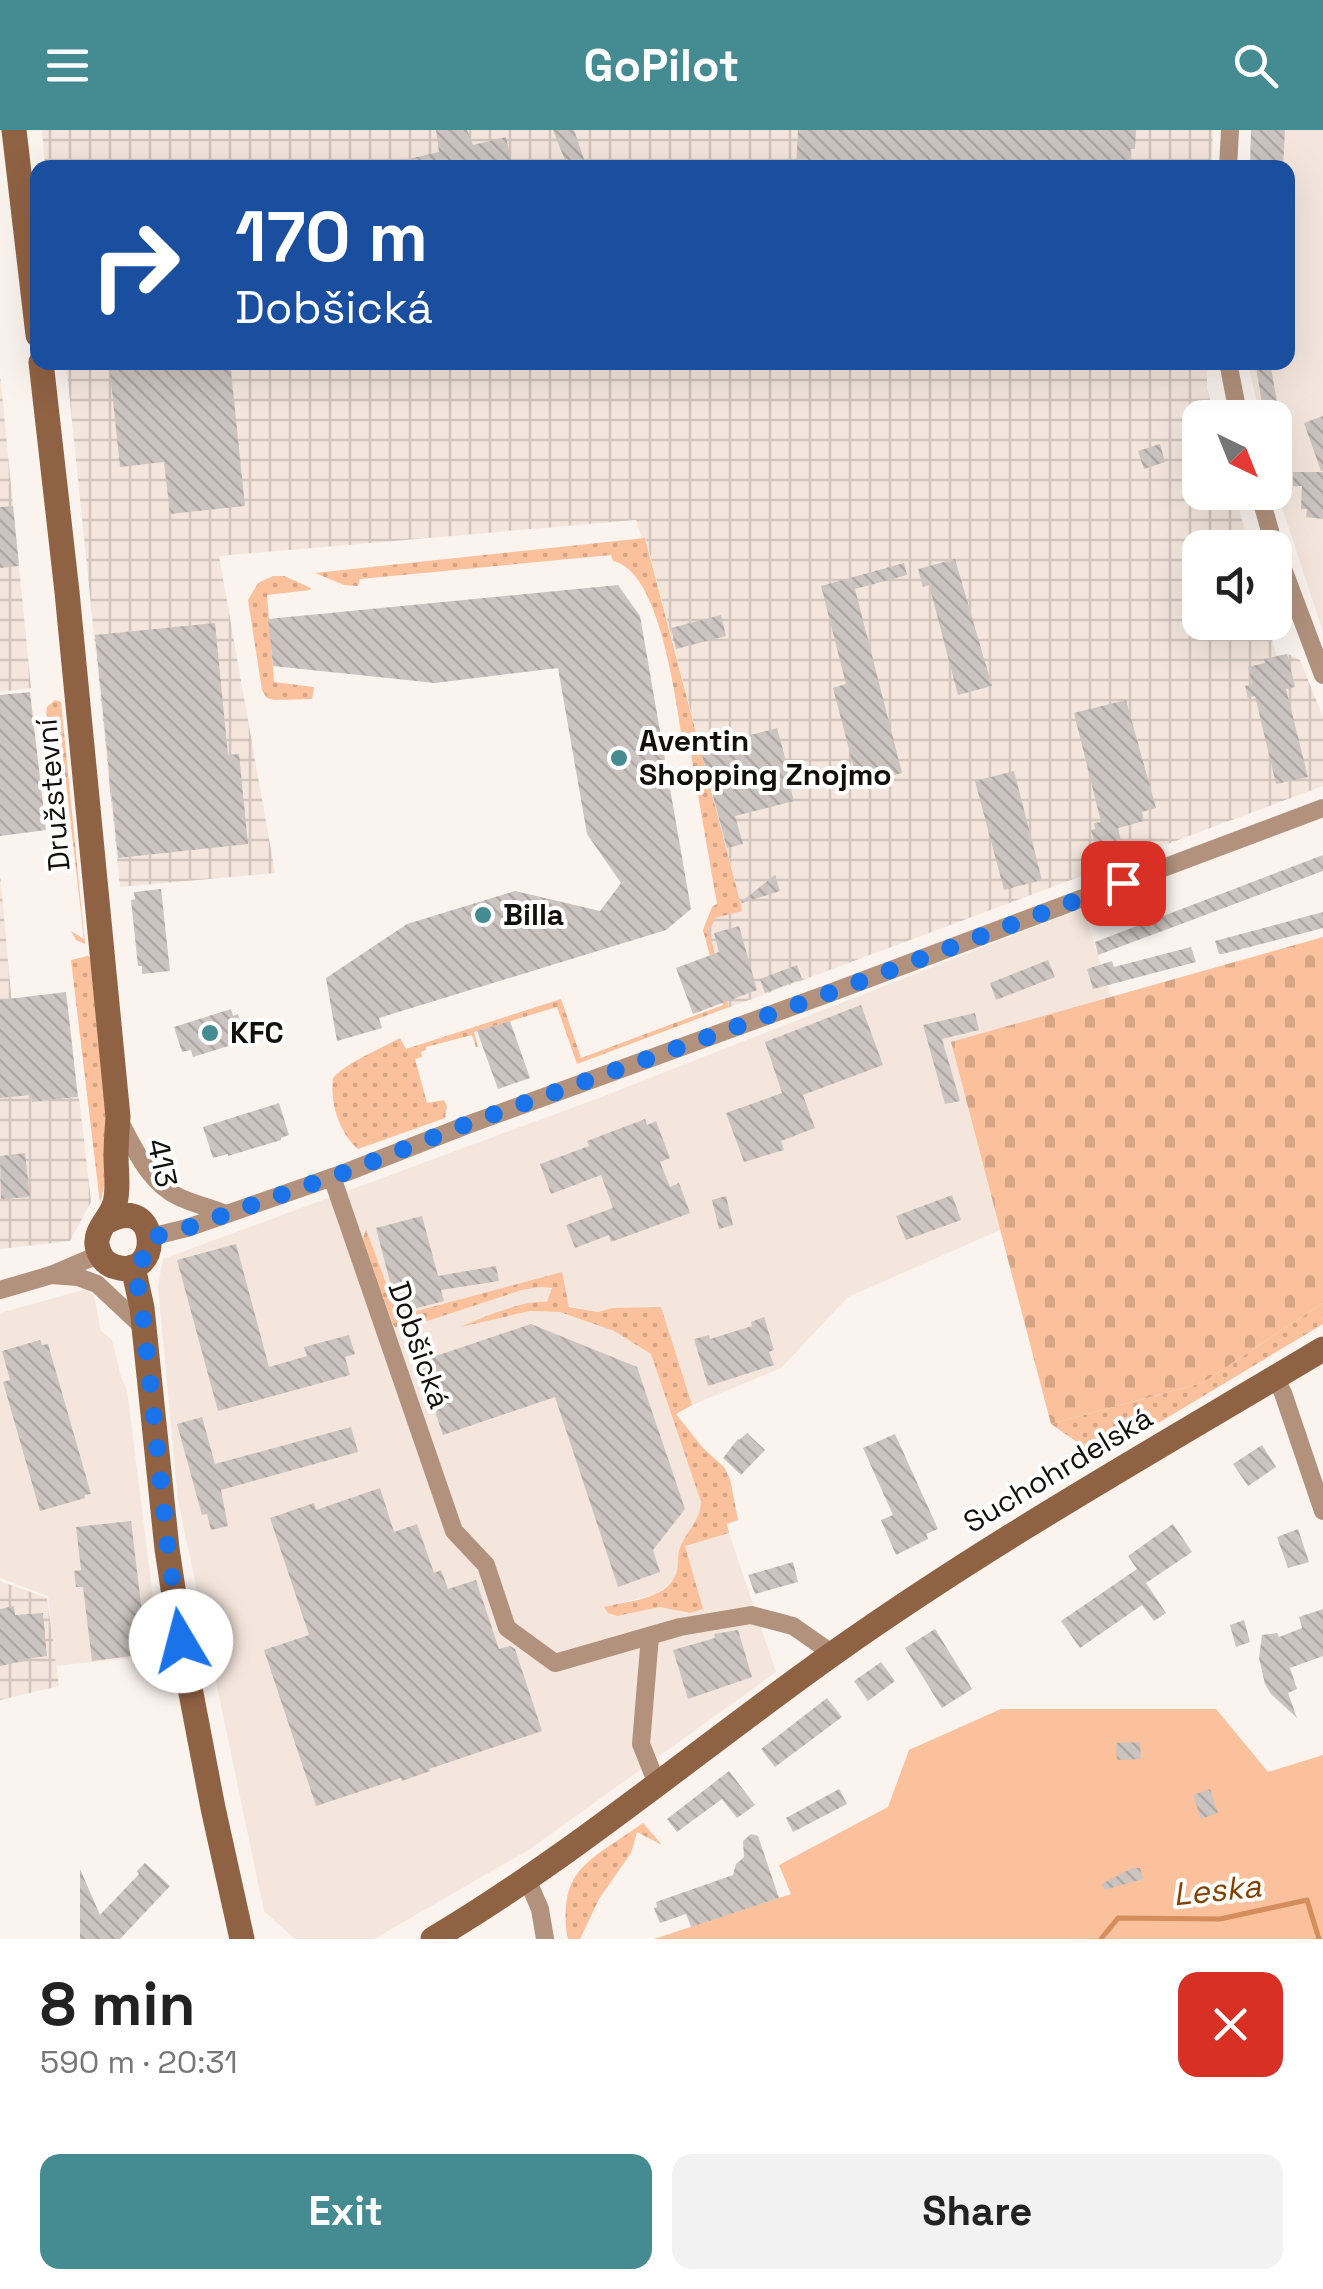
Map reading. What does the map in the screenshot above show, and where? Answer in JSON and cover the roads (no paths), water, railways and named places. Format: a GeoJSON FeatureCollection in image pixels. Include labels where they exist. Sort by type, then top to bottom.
{"type":"FeatureCollection","features":[{"type":"Feature","properties":{"kind":"main road"},"geometry":{"type":"LineString","coordinates":[[14,130],[30,267]]}},
{"type":"Feature","properties":{"kind":"main road","name":"Družstevní"},"geometry":{"type":"LineString","coordinates":[[42,370],[118,1118],[116,1196],[108,1220]]}},
{"type":"Feature","properties":{"kind":"main road","name":"413"},"geometry":{"type":"LineString","coordinates":[[118,1118],[146,1230]]}},
{"type":"Feature","properties":{"kind":"main road"},"geometry":{"type":"LineString","coordinates":[[125,1215],[146,1230],[147,1255],[134,1267],[110,1265],[100,1254],[98,1236],[108,1220],[125,1215]]}},
{"type":"Feature","properties":{"kind":"main road"},"geometry":{"type":"LineString","coordinates":[[134,1267],[190,1697],[242,1939]]}},
{"type":"Feature","properties":{"kind":"main road","name":"Suchohrdelská"},"geometry":{"type":"LineString","coordinates":[[433,1939],[527,1880],[833,1654],[964,1565],[1323,1348]]}},
{"type":"Feature","properties":{"kind":"street"},"geometry":{"type":"LineString","coordinates":[[1228,160],[1230,130]]}},
{"type":"Feature","properties":{"kind":"street"},"geometry":{"type":"LineString","coordinates":[[1230,370],[1235,400]]}},
{"type":"Feature","properties":{"kind":"street"},"geometry":{"type":"LineString","coordinates":[[1263,510],[1323,676]]}},
{"type":"Feature","properties":{"kind":"street"},"geometry":{"type":"LineString","coordinates":[[146,1230],[187,1228],[332,1177],[1323,808]]}},
{"type":"Feature","properties":{"kind":"street"},"geometry":{"type":"LineString","coordinates":[[118,1118],[148,1170],[163,1187],[184,1200],[226,1214]]}},
{"type":"Feature","properties":{"kind":"street","name":"Dobšická"},"geometry":{"type":"LineString","coordinates":[[332,1177],[454,1532],[486,1565],[507,1628],[555,1663],[650,1636]]}},
{"type":"Feature","properties":{"kind":"street"},"geometry":{"type":"LineString","coordinates":[[0,1290],[51,1275],[100,1254]]}},
{"type":"Feature","properties":{"kind":"street"},"geometry":{"type":"LineString","coordinates":[[51,1275],[78,1277],[97,1284],[144,1328]]}},
{"type":"Feature","properties":{"kind":"street"},"geometry":{"type":"LineString","coordinates":[[1275,1378],[1323,1511]]}},
{"type":"Feature","properties":{"kind":"street"},"geometry":{"type":"LineString","coordinates":[[657,1784],[641,1744],[650,1636],[751,1615],[793,1626],[833,1654]]}},
{"type":"Feature","properties":{"kind":"street"},"geometry":{"type":"LineString","coordinates":[[527,1880],[540,1910],[545,1939]]}},
{"type":"Feature","properties":{"kind":"waterway","name":"Leska"},"geometry":{"type":"LineString","coordinates":[[1101,1939],[1118,1918],[1220,1919],[1307,1900],[1319,1939]]}},
{"type":"Feature","properties":{"kind":"place","name":"Aventin Shopping Znojmo"},"geometry":{"type":"Point","coordinates":[619,758]}},
{"type":"Feature","properties":{"kind":"place","name":"Billa"},"geometry":{"type":"Point","coordinates":[483,915]}},
{"type":"Feature","properties":{"kind":"place","name":"KFC"},"geometry":{"type":"Point","coordinates":[210,1033]}}]}
